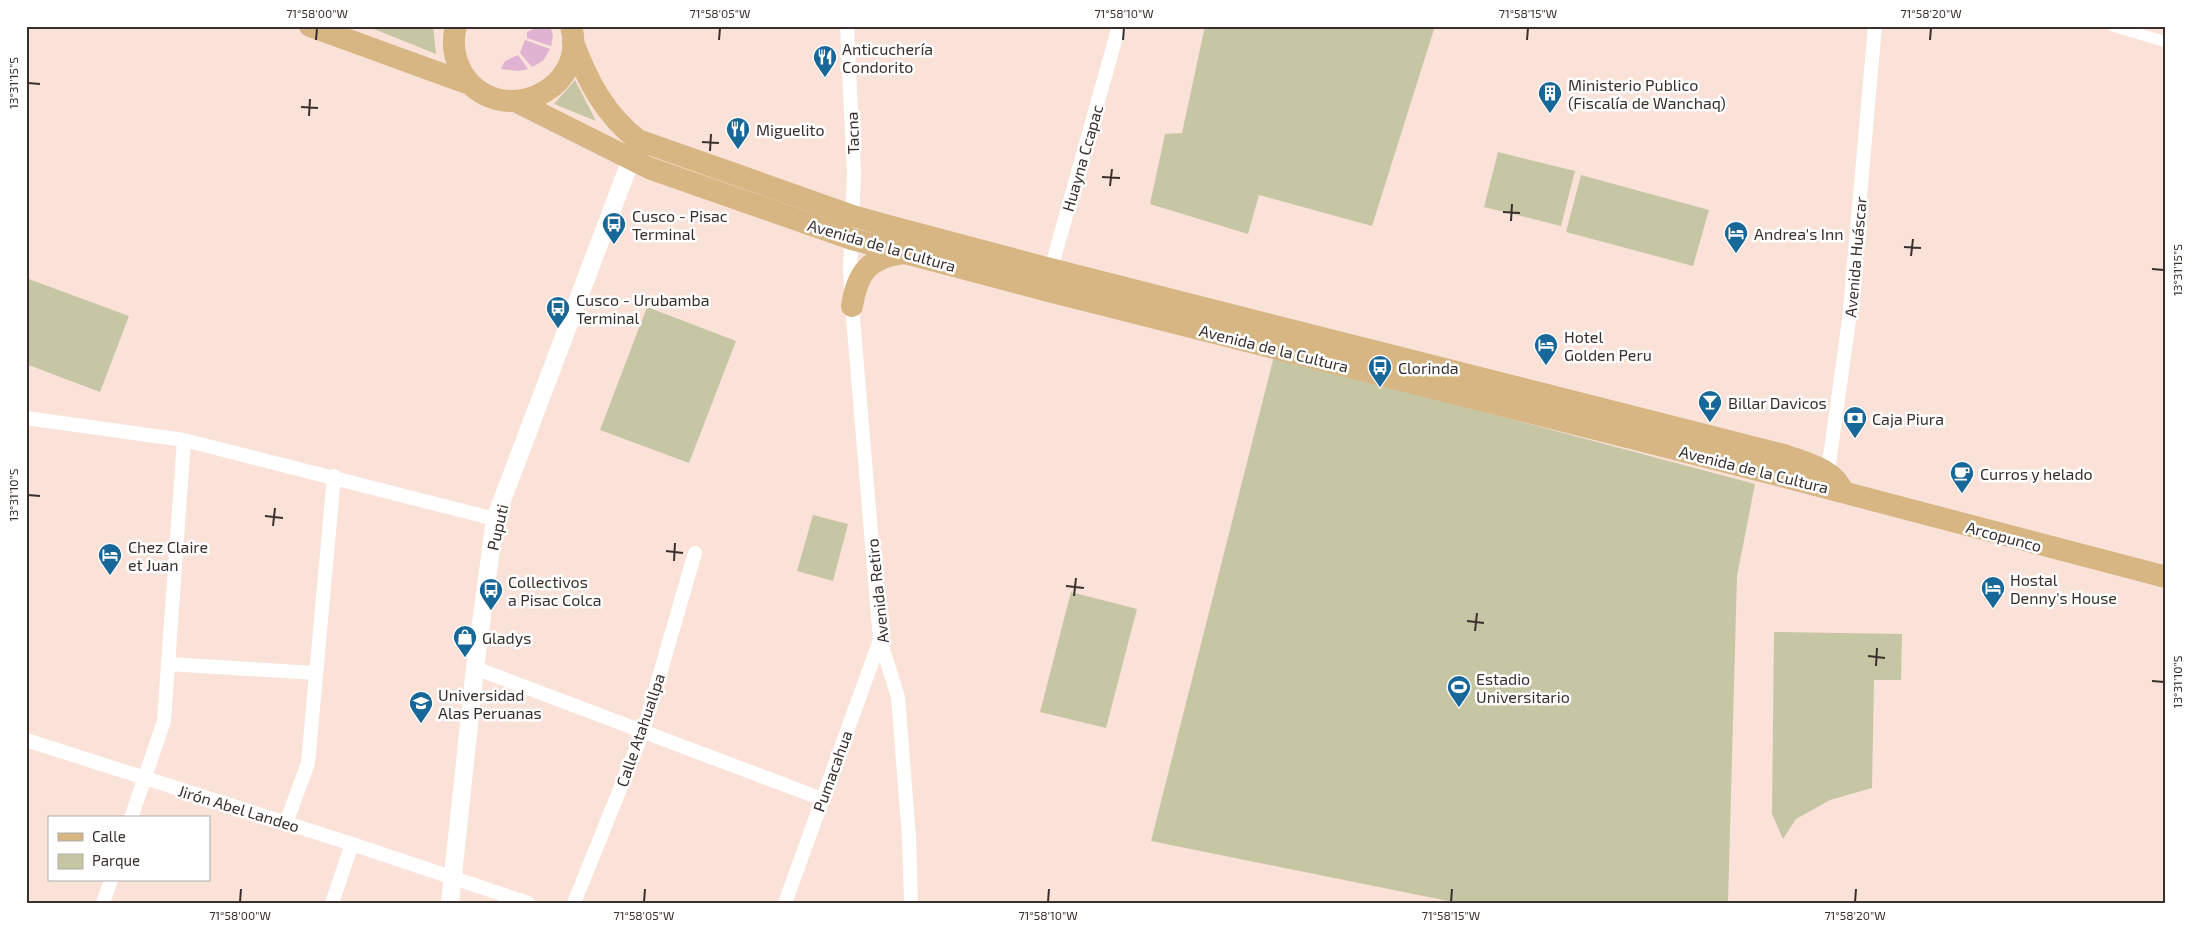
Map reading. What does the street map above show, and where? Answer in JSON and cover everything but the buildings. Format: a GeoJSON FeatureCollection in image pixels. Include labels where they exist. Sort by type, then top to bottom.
{"type":"FeatureCollection","features":[{"type":"Feature","properties":{"kind":"main road"},"geometry":{"type":"LineString","coordinates":[[310,26],[472,85],[494,98],[516,101],[542,94],[558,81],[569,63],[572,34]]}},
{"type":"Feature","properties":{"kind":"main road"},"geometry":{"type":"LineString","coordinates":[[456,26],[455,54],[459,66],[472,85]]}},
{"type":"Feature","properties":{"kind":"main road","name":"Avenida de la Cultura"},"geometry":{"type":"LineString","coordinates":[[572,34],[583,69],[604,106],[621,126],[632,157]]}},
{"type":"Feature","properties":{"kind":"main road","name":"Avenida de la Cultura"},"geometry":{"type":"LineString","coordinates":[[516,101],[632,157],[852,239],[904,253],[1048,280],[1432,377],[1784,455],[1832,484]]}},
{"type":"Feature","properties":{"kind":"main road","name":"Avenida de la Cultura"},"geometry":{"type":"LineString","coordinates":[[632,157],[853,216],[1048,280]]}},
{"type":"Feature","properties":{"kind":"main road"},"geometry":{"type":"LineString","coordinates":[[852,306],[854,289],[861,274],[873,262],[888,255],[904,253]]}},
{"type":"Feature","properties":{"kind":"main road","name":"Arcopunco"},"geometry":{"type":"LineString","coordinates":[[1832,484],[2166,577]]}},
{"type":"Feature","properties":{"kind":"street","name":"Tacna"},"geometry":{"type":"LineString","coordinates":[[847,26],[854,175],[852,239]]}},
{"type":"Feature","properties":{"kind":"street","name":"Huayna Ccapac"},"geometry":{"type":"LineString","coordinates":[[1048,280],[1119,26]]}},
{"type":"Feature","properties":{"kind":"street","name":"Avenida Huáscar"},"geometry":{"type":"LineString","coordinates":[[1832,484],[1849,320],[1875,26]]}},
{"type":"Feature","properties":{"kind":"street"},"geometry":{"type":"LineString","coordinates":[[2113,26],[2166,42]]}},
{"type":"Feature","properties":{"kind":"street","name":"Puputi"},"geometry":{"type":"LineString","coordinates":[[450,903],[475,668],[496,519],[632,157]]}},
{"type":"Feature","properties":{"kind":"street","name":"Avenida Retiro"},"geometry":{"type":"LineString","coordinates":[[852,239],[850,270],[852,306],[880,640],[898,697],[909,837],[911,903]]}},
{"type":"Feature","properties":{"kind":"street"},"geometry":{"type":"LineString","coordinates":[[26,418],[184,440],[334,476],[496,519]]}},
{"type":"Feature","properties":{"kind":"street"},"geometry":{"type":"LineString","coordinates":[[132,816],[164,721],[184,440]]}},
{"type":"Feature","properties":{"kind":"street"},"geometry":{"type":"LineString","coordinates":[[286,823],[308,763],[334,476]]}},
{"type":"Feature","properties":{"kind":"street","name":"Calle Atahuallpa"},"geometry":{"type":"LineString","coordinates":[[574,903],[644,732],[695,553]]}},
{"type":"Feature","properties":{"kind":"street","name":"Pumacahua"},"geometry":{"type":"LineString","coordinates":[[785,903],[880,640]]}},
{"type":"Feature","properties":{"kind":"street"},"geometry":{"type":"LineString","coordinates":[[168,664],[315,673]]}},
{"type":"Feature","properties":{"kind":"street"},"geometry":{"type":"LineString","coordinates":[[475,668],[822,799]]}},
{"type":"Feature","properties":{"kind":"street","name":"Jirón Abel Landeo"},"geometry":{"type":"LineString","coordinates":[[26,740],[352,844],[528,903]]}},
{"type":"Feature","properties":{"kind":"street"},"geometry":{"type":"LineString","coordinates":[[332,903],[352,844]]}},
{"type":"Feature","properties":{"kind":"street"},"geometry":{"type":"LineString","coordinates":[[104,903],[110,882]]}},
{"type":"Feature","properties":{"kind":"green space"},"geometry":{"type":"Polygon","coordinates":[[[433,26],[436,54],[369,27],[433,26]]]}},
{"type":"Feature","properties":{"kind":"green space"},"geometry":{"type":"Polygon","coordinates":[[[1205,26],[1435,26],[1372,226],[1259,195],[1248,234],[1150,204],[1165,134],[1182,133],[1205,26]]]}},
{"type":"Feature","properties":{"kind":"green space"},"geometry":{"type":"Polygon","coordinates":[[[575,80],[596,121],[554,104],[575,80]]]}},
{"type":"Feature","properties":{"kind":"green space"},"geometry":{"type":"Polygon","coordinates":[[[1498,152],[1575,171],[1561,226],[1484,207],[1498,152]]]}},
{"type":"Feature","properties":{"kind":"green space"},"geometry":{"type":"Polygon","coordinates":[[[1581,175],[1709,210],[1693,266],[1566,232],[1581,175]]]}},
{"type":"Feature","properties":{"kind":"green space"},"geometry":{"type":"Polygon","coordinates":[[[26,278],[129,316],[100,392],[26,364],[26,278]]]}},
{"type":"Feature","properties":{"kind":"green space"},"geometry":{"type":"Polygon","coordinates":[[[647,307],[736,341],[689,463],[600,430],[647,307]]]}},
{"type":"Feature","properties":{"kind":"green space","name":"Estadio Universitario"},"geometry":{"type":"Polygon","coordinates":[[[1274,356],[1755,484],[1737,576],[1728,903],[1458,903],[1151,841],[1274,356]]]}},
{"type":"Feature","properties":{"kind":"green space"},"geometry":{"type":"Polygon","coordinates":[[[813,515],[848,524],[833,581],[797,571],[813,515]]]}},
{"type":"Feature","properties":{"kind":"green space"},"geometry":{"type":"Polygon","coordinates":[[[1071,592],[1137,609],[1106,728],[1040,712],[1071,592]]]}},
{"type":"Feature","properties":{"kind":"green space"},"geometry":{"type":"Polygon","coordinates":[[[1774,632],[1902,634],[1901,680],[1874,680],[1872,788],[1830,800],[1796,819],[1783,839],[1772,814],[1774,632]]]}},
{"type":"Feature","properties":{"kind":"shaded area"},"geometry":{"type":"Polygon","coordinates":[[[540,26],[550,26],[553,35],[551,46],[527,38],[527,32],[540,26]]]}},
{"type":"Feature","properties":{"kind":"shaded area"},"geometry":{"type":"Polygon","coordinates":[[[525,40],[550,49],[543,61],[532,67],[520,53],[525,40]]]}},
{"type":"Feature","properties":{"kind":"shaded area"},"geometry":{"type":"Polygon","coordinates":[[[518,55],[528,69],[518,71],[501,69],[505,61],[518,55]]]}},
{"type":"Feature","properties":{"kind":"place","name":"Anticuchería Condorito"},"geometry":{"type":"Point","coordinates":[825,78]}},
{"type":"Feature","properties":{"kind":"place","name":"Ministerio Publico (Fiscalía de Wanchaq)"},"geometry":{"type":"Point","coordinates":[1550,114]}},
{"type":"Feature","properties":{"kind":"place","name":"Miguelito"},"geometry":{"type":"Point","coordinates":[738,150]}},
{"type":"Feature","properties":{"kind":"place","name":"Cusco - Pisac Terminal"},"geometry":{"type":"Point","coordinates":[614,245]}},
{"type":"Feature","properties":{"kind":"place","name":"Andrea's Inn"},"geometry":{"type":"Point","coordinates":[1736,254]}},
{"type":"Feature","properties":{"kind":"place","name":"Cusco - Urubamba Terminal"},"geometry":{"type":"Point","coordinates":[558,329]}},
{"type":"Feature","properties":{"kind":"place","name":"Hotel Golden Peru"},"geometry":{"type":"Point","coordinates":[1546,366]}},
{"type":"Feature","properties":{"kind":"place","name":"Clorinda"},"geometry":{"type":"Point","coordinates":[1380,388]}},
{"type":"Feature","properties":{"kind":"place","name":"Billar Davicos"},"geometry":{"type":"Point","coordinates":[1710,423]}},
{"type":"Feature","properties":{"kind":"place","name":"Caja Piura"},"geometry":{"type":"Point","coordinates":[1855,439]}},
{"type":"Feature","properties":{"kind":"place","name":"Curros y helado"},"geometry":{"type":"Point","coordinates":[1962,494]}},
{"type":"Feature","properties":{"kind":"place","name":"Chez Claire et Juan"},"geometry":{"type":"Point","coordinates":[110,576]}},
{"type":"Feature","properties":{"kind":"place","name":"Hostal Denny's House"},"geometry":{"type":"Point","coordinates":[1993,609]}},
{"type":"Feature","properties":{"kind":"place","name":"Collectivos a Pisac Colca"},"geometry":{"type":"Point","coordinates":[491,611]}},
{"type":"Feature","properties":{"kind":"place","name":"Gladys"},"geometry":{"type":"Point","coordinates":[465,658]}},
{"type":"Feature","properties":{"kind":"place","name":"Estadio Universitario"},"geometry":{"type":"Point","coordinates":[1459,708]}},
{"type":"Feature","properties":{"kind":"place","name":"Universidad Alas Peruanas"},"geometry":{"type":"Point","coordinates":[421,724]}}]}
